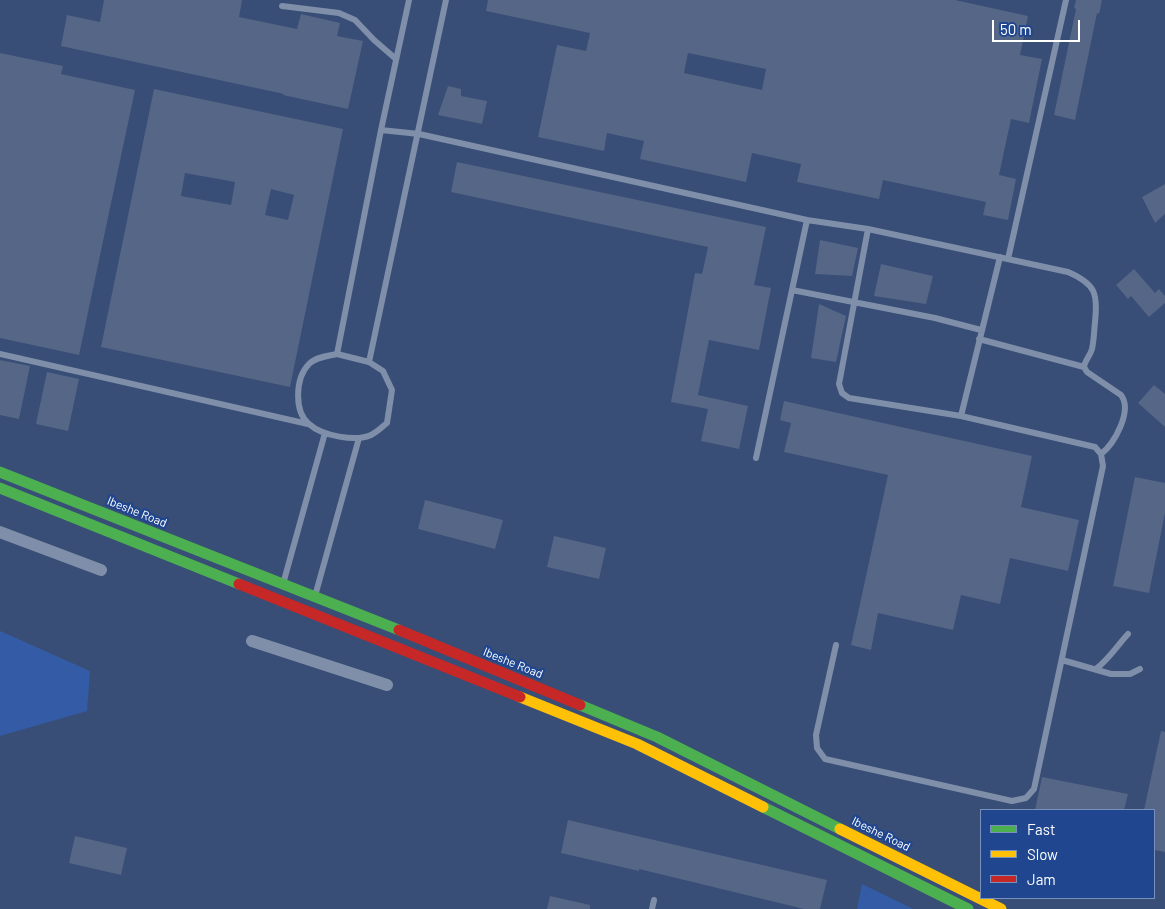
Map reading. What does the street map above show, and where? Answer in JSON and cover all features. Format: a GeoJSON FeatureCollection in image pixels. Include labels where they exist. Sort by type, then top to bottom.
{"type":"FeatureCollection","features":[{"type":"Feature","properties":{"kind":"main road","name":"Ibeshe Road"},"geometry":{"type":"LineString","coordinates":[[0,472],[283,584],[657,737],[980,898]]}},
{"type":"Feature","properties":{"kind":"main road"},"geometry":{"type":"LineString","coordinates":[[0,488],[637,744],[968,909]]}},
{"type":"Feature","properties":{"kind":"main road","name":"Ibeshe Road"},"geometry":{"type":"LineString","coordinates":[[982,899],[1002,909]]}},
{"type":"Feature","properties":{"kind":"street"},"geometry":{"type":"LineString","coordinates":[[0,532],[101,570]]}},
{"type":"Feature","properties":{"kind":"street"},"geometry":{"type":"LineString","coordinates":[[252,640],[388,685]]}},
{"type":"Feature","properties":{"kind":"lane"},"geometry":{"type":"LineString","coordinates":[[337,354],[381,130],[409,0]]}},
{"type":"Feature","properties":{"kind":"lane"},"geometry":{"type":"LineString","coordinates":[[369,362],[446,0]]}},
{"type":"Feature","properties":{"kind":"lane"},"geometry":{"type":"LineString","coordinates":[[1008,259],[1066,0]]}},
{"type":"Feature","properties":{"kind":"lane"},"geometry":{"type":"LineString","coordinates":[[282,6],[339,13],[356,20],[374,40],[396,59]]}},
{"type":"Feature","properties":{"kind":"lane"},"geometry":{"type":"LineString","coordinates":[[381,130],[419,134],[807,220],[868,229],[1000,257],[1068,272],[1080,277],[1096,294],[1097,305],[1094,338],[1091,352],[1085,361],[1084,367],[1087,372],[1124,398],[1125,406],[1122,423],[1109,448],[1101,454]]}},
{"type":"Feature","properties":{"kind":"lane"},"geometry":{"type":"LineString","coordinates":[[756,458],[807,220]]}},
{"type":"Feature","properties":{"kind":"lane"},"geometry":{"type":"LineString","coordinates":[[836,645],[816,736],[817,748],[825,759],[1012,801],[1026,798],[1034,789],[1103,466],[1101,454],[1095,447],[961,416],[849,398],[842,393],[840,384],[868,229]]}},
{"type":"Feature","properties":{"kind":"lane"},"geometry":{"type":"LineString","coordinates":[[961,416],[1000,257]]}},
{"type":"Feature","properties":{"kind":"lane"},"geometry":{"type":"LineString","coordinates":[[792,290],[935,318],[981,330]]}},
{"type":"Feature","properties":{"kind":"lane"},"geometry":{"type":"LineString","coordinates":[[979,339],[1084,367]]}},
{"type":"Feature","properties":{"kind":"lane"},"geometry":{"type":"LineString","coordinates":[[0,354],[308,424],[325,433],[359,438],[371,435],[387,424],[392,390],[383,371],[369,362],[337,354],[322,357],[310,363],[301,376],[298,388],[300,406],[308,424]]}},
{"type":"Feature","properties":{"kind":"lane"},"geometry":{"type":"LineString","coordinates":[[283,584],[325,433]]}},
{"type":"Feature","properties":{"kind":"lane"},"geometry":{"type":"LineString","coordinates":[[315,597],[359,438]]}},
{"type":"Feature","properties":{"kind":"lane"},"geometry":{"type":"LineString","coordinates":[[1096,669],[1108,660],[1128,634]]}},
{"type":"Feature","properties":{"kind":"lane"},"geometry":{"type":"LineString","coordinates":[[1062,660],[1111,674],[1130,674],[1140,669]]}},
{"type":"Feature","properties":{"kind":"lane"},"geometry":{"type":"LineString","coordinates":[[652,909],[654,900]]}},
{"type":"Feature","properties":{"kind":"shaded area"},"geometry":{"type":"Polygon","coordinates":[[[0,631],[90,671],[87,711],[0,736],[0,631]]]}},
{"type":"Feature","properties":{"kind":"shaded area"},"geometry":{"type":"Polygon","coordinates":[[[862,884],[913,909],[857,909],[862,884]]]}},
{"type":"Feature","properties":{"kind":"building"},"geometry":{"type":"Polygon","coordinates":[[[104,0],[242,0],[239,17],[297,29],[301,14],[340,23],[337,36],[363,41],[348,109],[61,46],[67,15],[100,22],[104,0]]]}},
{"type":"Feature","properties":{"kind":"building"},"geometry":{"type":"Polygon","coordinates":[[[488,0],[955,0],[1028,16],[1020,55],[1042,59],[1029,123],[1011,119],[999,175],[1016,179],[1008,220],[983,215],[986,202],[883,180],[879,199],[797,182],[801,164],[752,153],[746,182],[640,159],[644,141],[607,133],[604,151],[538,137],[557,45],[586,51],[590,33],[486,11],[488,0]],[[688,53],[684,73],[762,90],[766,69],[688,53]]]}},
{"type":"Feature","properties":{"kind":"building"},"geometry":{"type":"Polygon","coordinates":[[[1076,0],[1102,0],[1099,14],[1097,13],[1075,120],[1054,115],[1076,9],[1074,8],[1076,0]]]}},
{"type":"Feature","properties":{"kind":"building"},"geometry":{"type":"Polygon","coordinates":[[[0,53],[63,66],[61,74],[135,90],[79,355],[0,338],[0,53]]]}},
{"type":"Feature","properties":{"kind":"building"},"geometry":{"type":"Polygon","coordinates":[[[448,86],[461,89],[461,96],[487,101],[482,124],[438,115],[448,86]]]}},
{"type":"Feature","properties":{"kind":"building"},"geometry":{"type":"Polygon","coordinates":[[[154,89],[343,129],[290,387],[101,347],[154,89]],[[185,173],[181,196],[231,205],[235,182],[185,173]],[[271,189],[265,215],[288,220],[294,195],[271,189]]]}},
{"type":"Feature","properties":{"kind":"building"},"geometry":{"type":"Polygon","coordinates":[[[457,162],[766,227],[754,285],[771,288],[759,350],[709,340],[698,395],[748,406],[739,449],[701,441],[708,409],[671,402],[695,273],[702,274],[708,247],[451,192],[457,162]]]}},
{"type":"Feature","properties":{"kind":"building"},"geometry":{"type":"Polygon","coordinates":[[[1165,184],[1165,214],[1155,223],[1142,197],[1165,184]]]}},
{"type":"Feature","properties":{"kind":"building"},"geometry":{"type":"Polygon","coordinates":[[[820,240],[858,248],[852,276],[815,274],[820,240]]]}},
{"type":"Feature","properties":{"kind":"building"},"geometry":{"type":"Polygon","coordinates":[[[881,264],[933,276],[926,304],[874,296],[881,264]]]}},
{"type":"Feature","properties":{"kind":"building"},"geometry":{"type":"Polygon","coordinates":[[[1134,269],[1155,293],[1159,289],[1165,296],[1165,303],[1149,317],[1131,296],[1128,299],[1116,285],[1134,269]]]}},
{"type":"Feature","properties":{"kind":"building"},"geometry":{"type":"Polygon","coordinates":[[[819,304],[846,316],[836,362],[811,358],[819,304]]]}},
{"type":"Feature","properties":{"kind":"building"},"geometry":{"type":"Polygon","coordinates":[[[0,360],[30,366],[19,419],[0,415],[0,360]]]}},
{"type":"Feature","properties":{"kind":"building"},"geometry":{"type":"Polygon","coordinates":[[[47,372],[79,379],[68,431],[36,424],[47,372]]]}},
{"type":"Feature","properties":{"kind":"building"},"geometry":{"type":"Polygon","coordinates":[[[1154,385],[1165,394],[1165,427],[1138,403],[1154,385]]]}},
{"type":"Feature","properties":{"kind":"building"},"geometry":{"type":"Polygon","coordinates":[[[784,401],[1032,456],[1021,507],[1079,520],[1068,571],[1010,558],[1000,604],[961,595],[953,630],[878,613],[871,650],[851,645],[888,475],[784,452],[791,423],[780,420],[784,401]]]}},
{"type":"Feature","properties":{"kind":"building"},"geometry":{"type":"Polygon","coordinates":[[[1135,477],[1165,483],[1165,513],[1149,593],[1113,586],[1135,477]]]}},
{"type":"Feature","properties":{"kind":"building"},"geometry":{"type":"Polygon","coordinates":[[[425,500],[503,520],[495,549],[418,529],[425,500]]]}},
{"type":"Feature","properties":{"kind":"building"},"geometry":{"type":"Polygon","coordinates":[[[554,536],[606,548],[599,579],[547,567],[554,536]]]}},
{"type":"Feature","properties":{"kind":"building"},"geometry":{"type":"Polygon","coordinates":[[[1161,731],[1165,732],[1165,852],[1155,850],[1155,809],[1144,809],[1161,731]]]}},
{"type":"Feature","properties":{"kind":"building"},"geometry":{"type":"Polygon","coordinates":[[[1042,777],[1128,794],[1124,809],[1035,809],[1042,777]]]}},
{"type":"Feature","properties":{"kind":"building"},"geometry":{"type":"Polygon","coordinates":[[[568,820],[827,880],[820,909],[804,909],[639,869],[639,871],[561,853],[568,820]]]}},
{"type":"Feature","properties":{"kind":"building"},"geometry":{"type":"Polygon","coordinates":[[[75,836],[127,848],[121,875],[69,863],[75,836]]]}},
{"type":"Feature","properties":{"kind":"building"},"geometry":{"type":"Polygon","coordinates":[[[550,896],[590,905],[590,909],[547,909],[550,896]]]}},
{"type":"Feature","properties":{"kind":"traffic: fast"},"geometry":{"type":"LineString","coordinates":[[0,472],[399,630]]}},
{"type":"Feature","properties":{"kind":"traffic: fast"},"geometry":{"type":"LineString","coordinates":[[0,488],[239,584]]}},
{"type":"Feature","properties":{"kind":"traffic: fast"},"geometry":{"type":"LineString","coordinates":[[580,705],[657,737],[840,829]]}},
{"type":"Feature","properties":{"kind":"traffic: fast"},"geometry":{"type":"LineString","coordinates":[[763,807],[968,909]]}},
{"type":"Feature","properties":{"kind":"traffic: slow"},"geometry":{"type":"LineString","coordinates":[[520,697],[637,744],[763,807]]}},
{"type":"Feature","properties":{"kind":"traffic: slow"},"geometry":{"type":"LineString","coordinates":[[840,829],[980,899]]}},
{"type":"Feature","properties":{"kind":"traffic: slow"},"geometry":{"type":"LineString","coordinates":[[981,899],[1001,909]]}},
{"type":"Feature","properties":{"kind":"traffic: jam"},"geometry":{"type":"LineString","coordinates":[[239,584],[520,697]]}},
{"type":"Feature","properties":{"kind":"traffic: jam"},"geometry":{"type":"LineString","coordinates":[[399,630],[580,705]]}}]}
